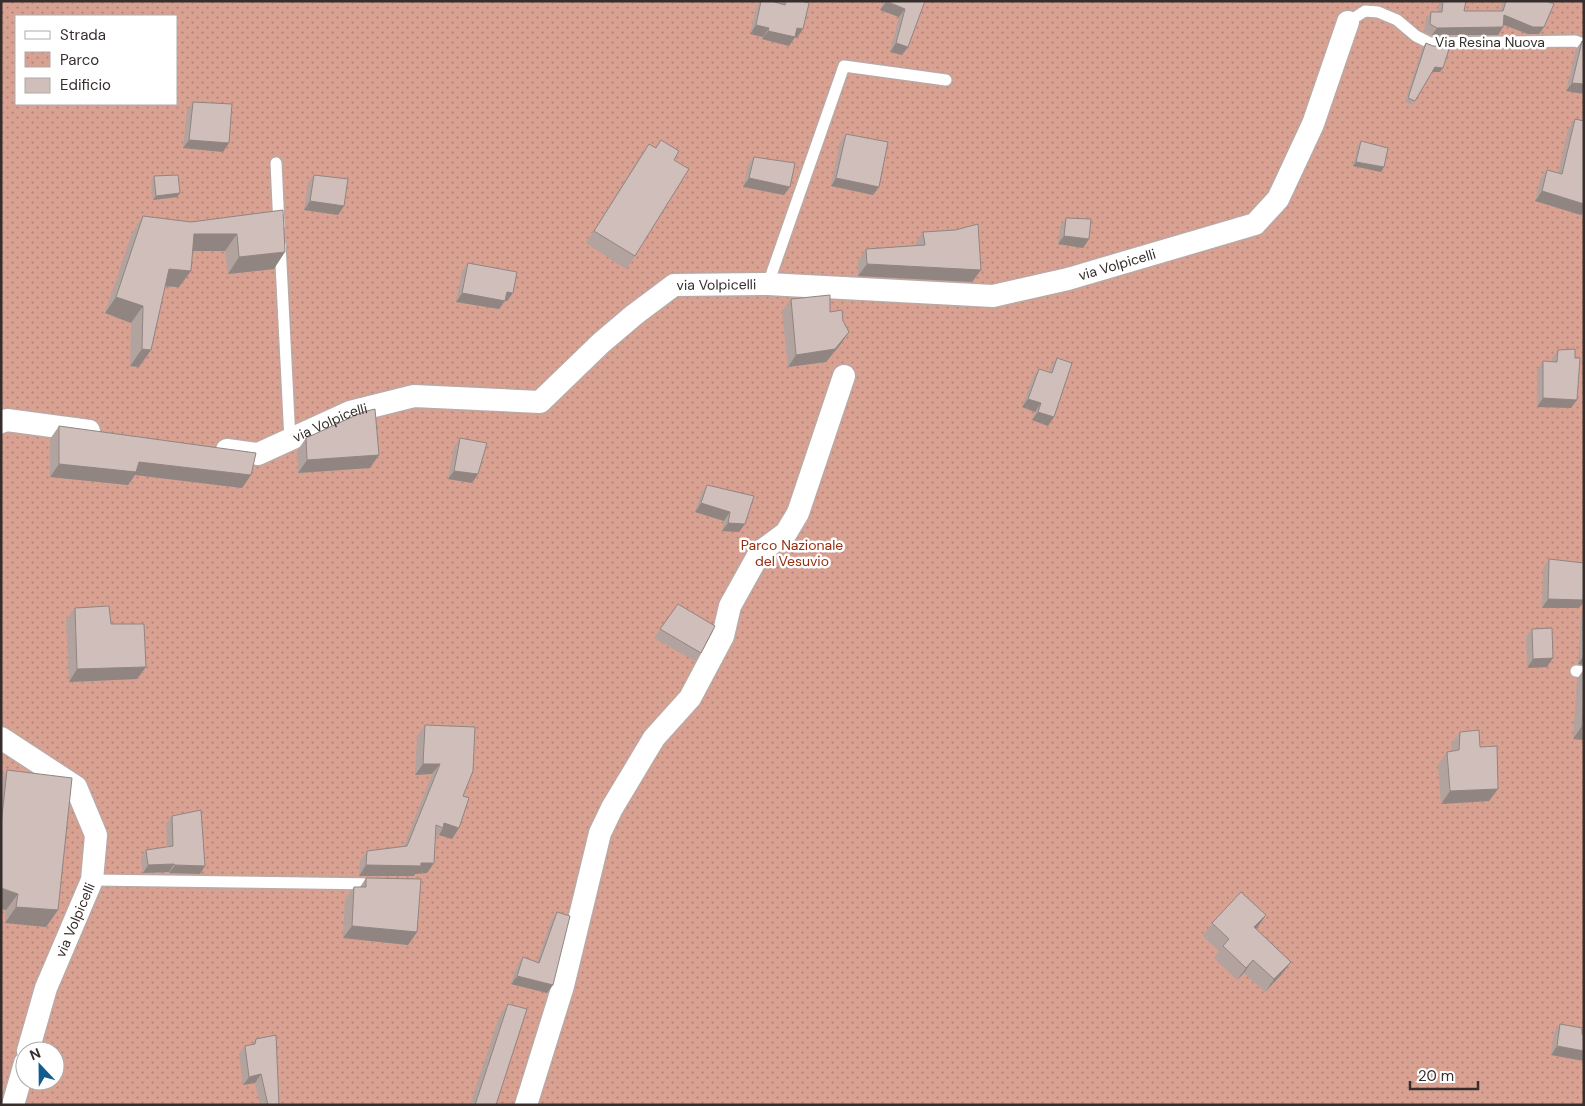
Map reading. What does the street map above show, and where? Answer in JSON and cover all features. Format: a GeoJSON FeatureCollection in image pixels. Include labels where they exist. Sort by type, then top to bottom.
{"type":"FeatureCollection","features":[{"type":"Feature","properties":{"kind":"street","name":"via Volpicelli"},"geometry":{"type":"LineString","coordinates":[[210,448],[258,454],[350,412],[414,396],[540,402],[601,343],[674,285],[768,284],[993,296],[1068,279],[1255,224],[1278,199],[1309,132],[1348,22]]}},
{"type":"Feature","properties":{"kind":"street"},"geometry":{"type":"LineString","coordinates":[[526,1105],[563,986],[600,833],[612,808],[654,738],[690,698],[723,636],[730,606],[760,552],[786,533],[798,512],[844,376]]}},
{"type":"Feature","properties":{"kind":"street"},"geometry":{"type":"LineString","coordinates":[[1,422],[6,420],[113,434]]}},
{"type":"Feature","properties":{"kind":"street","name":"via Volpicelli"},"geometry":{"type":"LineString","coordinates":[[1,738],[76,787],[96,835],[92,880],[46,988],[31,1041]]}},
{"type":"Feature","properties":{"kind":"street"},"geometry":{"type":"LineString","coordinates":[[14,1105],[18,1091]]}},
{"type":"Feature","properties":{"kind":"lane","name":"Via Resina Nuova"},"geometry":{"type":"LineString","coordinates":[[1348,22],[1365,11],[1378,12],[1397,20],[1416,36],[1430,43],[1575,41],[1584,44]]}},
{"type":"Feature","properties":{"kind":"lane"},"geometry":{"type":"LineString","coordinates":[[768,284],[844,66],[946,80]]}},
{"type":"Feature","properties":{"kind":"lane"},"geometry":{"type":"LineString","coordinates":[[276,163],[290,440]]}},
{"type":"Feature","properties":{"kind":"lane"},"geometry":{"type":"LineString","coordinates":[[92,880],[388,884]]}},
{"type":"Feature","properties":{"kind":"green space","name":"Parco Nazionale del Vesuvio"},"geometry":{"type":"Polygon","coordinates":[[[1,1],[1584,1],[1584,1105],[1,1105],[1,1]]]}},
{"type":"Feature","properties":{"kind":"building"},"geometry":{"type":"Polygon","coordinates":[[[761,1],[771,1],[785,5],[786,1],[809,3],[803,29],[797,28],[795,37],[768,31],[769,28],[756,25],[761,1]]]}},
{"type":"Feature","properties":{"kind":"building"},"geometry":{"type":"Polygon","coordinates":[[[886,1],[925,1],[908,47],[896,43],[905,9],[886,1]]]}},
{"type":"Feature","properties":{"kind":"building"},"geometry":{"type":"Polygon","coordinates":[[[1443,1],[1466,1],[1464,11],[1503,11],[1506,1],[1546,1],[1554,4],[1544,27],[1533,27],[1504,15],[1503,27],[1437,28],[1430,24],[1431,12],[1442,12],[1443,1]]]}},
{"type":"Feature","properties":{"kind":"building"},"geometry":{"type":"Polygon","coordinates":[[[1582,41],[1584,42],[1584,84],[1572,83],[1582,41]]]}},
{"type":"Feature","properties":{"kind":"building"},"geometry":{"type":"Polygon","coordinates":[[[1426,43],[1433,46],[1450,46],[1443,68],[1435,67],[1415,101],[1408,98],[1426,43]]]}},
{"type":"Feature","properties":{"kind":"building"},"geometry":{"type":"Polygon","coordinates":[[[193,102],[232,104],[229,143],[189,140],[193,102]]]}},
{"type":"Feature","properties":{"kind":"building"},"geometry":{"type":"Polygon","coordinates":[[[1575,119],[1584,121],[1584,204],[1542,191],[1547,170],[1562,174],[1575,119]]]}},
{"type":"Feature","properties":{"kind":"building"},"geometry":{"type":"Polygon","coordinates":[[[846,134],[888,142],[879,187],[836,178],[846,134]]]}},
{"type":"Feature","properties":{"kind":"building"},"geometry":{"type":"Polygon","coordinates":[[[661,140],[679,151],[674,160],[689,169],[635,256],[594,231],[649,144],[656,148],[661,140]]]}},
{"type":"Feature","properties":{"kind":"building"},"geometry":{"type":"Polygon","coordinates":[[[1361,141],[1388,148],[1384,167],[1356,162],[1361,141]]]}},
{"type":"Feature","properties":{"kind":"building"},"geometry":{"type":"Polygon","coordinates":[[[754,157],[795,163],[790,187],[749,178],[754,157]]]}},
{"type":"Feature","properties":{"kind":"building"},"geometry":{"type":"Polygon","coordinates":[[[178,175],[180,193],[156,196],[154,176],[178,175]]]}},
{"type":"Feature","properties":{"kind":"building"},"geometry":{"type":"Polygon","coordinates":[[[314,175],[348,179],[344,206],[310,201],[314,175]]]}},
{"type":"Feature","properties":{"kind":"building"},"geometry":{"type":"Polygon","coordinates":[[[283,210],[285,252],[239,257],[237,234],[194,234],[191,271],[169,269],[151,350],[142,349],[143,306],[116,297],[143,216],[191,222],[283,210]]]}},
{"type":"Feature","properties":{"kind":"building"},"geometry":{"type":"Polygon","coordinates":[[[1066,218],[1091,219],[1089,239],[1064,236],[1066,218]]]}},
{"type":"Feature","properties":{"kind":"building"},"geometry":{"type":"Polygon","coordinates":[[[978,224],[981,270],[867,264],[866,249],[925,245],[923,232],[955,230],[978,224]]]}},
{"type":"Feature","properties":{"kind":"building"},"geometry":{"type":"Polygon","coordinates":[[[468,263],[517,272],[513,293],[507,292],[505,301],[462,293],[468,263]]]}},
{"type":"Feature","properties":{"kind":"building"},"geometry":{"type":"Polygon","coordinates":[[[830,295],[830,312],[842,310],[843,321],[849,332],[835,349],[796,355],[791,299],[830,295]]]}},
{"type":"Feature","properties":{"kind":"building"},"geometry":{"type":"Polygon","coordinates":[[[1575,349],[1575,358],[1580,358],[1577,400],[1543,398],[1543,361],[1557,362],[1558,350],[1575,349]]]}},
{"type":"Feature","properties":{"kind":"building"},"geometry":{"type":"Polygon","coordinates":[[[1057,358],[1072,363],[1054,417],[1038,412],[1041,403],[1028,399],[1039,369],[1052,373],[1057,358]]]}},
{"type":"Feature","properties":{"kind":"building"},"geometry":{"type":"Polygon","coordinates":[[[375,409],[379,455],[307,460],[306,438],[363,412],[375,409]]]}},
{"type":"Feature","properties":{"kind":"building"},"geometry":{"type":"Polygon","coordinates":[[[59,426],[256,453],[251,475],[139,462],[136,472],[59,464],[59,426]]]}},
{"type":"Feature","properties":{"kind":"building"},"geometry":{"type":"Polygon","coordinates":[[[460,438],[487,443],[478,474],[454,471],[460,438]]]}},
{"type":"Feature","properties":{"kind":"building"},"geometry":{"type":"Polygon","coordinates":[[[707,485],[754,496],[745,524],[728,523],[730,512],[701,503],[707,485]]]}},
{"type":"Feature","properties":{"kind":"building"},"geometry":{"type":"Polygon","coordinates":[[[1549,559],[1584,563],[1584,600],[1548,599],[1549,559]]]}},
{"type":"Feature","properties":{"kind":"building"},"geometry":{"type":"Polygon","coordinates":[[[678,604],[715,626],[701,653],[660,629],[678,604]]]}},
{"type":"Feature","properties":{"kind":"building"},"geometry":{"type":"Polygon","coordinates":[[[109,606],[111,624],[144,624],[146,667],[77,669],[75,608],[109,606]]]}},
{"type":"Feature","properties":{"kind":"building"},"geometry":{"type":"Polygon","coordinates":[[[1552,628],[1553,658],[1533,659],[1532,629],[1552,628]]]}},
{"type":"Feature","properties":{"kind":"building"},"geometry":{"type":"Polygon","coordinates":[[[1584,696],[1584,727],[1582,726],[1584,696]]]}},
{"type":"Feature","properties":{"kind":"building"},"geometry":{"type":"Polygon","coordinates":[[[425,725],[475,727],[473,771],[463,796],[469,798],[459,828],[444,823],[443,828],[436,825],[434,863],[421,863],[421,866],[366,865],[367,851],[407,846],[440,764],[423,764],[425,725]]]}},
{"type":"Feature","properties":{"kind":"building"},"geometry":{"type":"Polygon","coordinates":[[[1479,730],[1480,747],[1497,746],[1498,789],[1450,791],[1447,752],[1459,750],[1460,732],[1479,730]]]}},
{"type":"Feature","properties":{"kind":"building"},"geometry":{"type":"Polygon","coordinates":[[[7,770],[72,778],[58,910],[16,907],[18,894],[1,888],[1,825],[7,770]]]}},
{"type":"Feature","properties":{"kind":"building"},"geometry":{"type":"Polygon","coordinates":[[[201,810],[205,866],[148,865],[146,850],[173,846],[172,816],[201,810]]]}},
{"type":"Feature","properties":{"kind":"building"},"geometry":{"type":"Polygon","coordinates":[[[366,878],[421,879],[417,932],[352,926],[354,887],[366,887],[366,878]]]}},
{"type":"Feature","properties":{"kind":"building"},"geometry":{"type":"Polygon","coordinates":[[[1241,892],[1266,915],[1254,927],[1291,962],[1274,979],[1253,960],[1246,968],[1223,946],[1229,939],[1212,923],[1241,892]]]}},
{"type":"Feature","properties":{"kind":"building"},"geometry":{"type":"Polygon","coordinates":[[[557,912],[570,916],[553,985],[517,976],[523,957],[539,963],[557,912]]]}},
{"type":"Feature","properties":{"kind":"building"},"geometry":{"type":"Polygon","coordinates":[[[508,1004],[527,1009],[496,1105],[475,1105],[508,1004]]]}},
{"type":"Feature","properties":{"kind":"building"},"geometry":{"type":"Polygon","coordinates":[[[1560,1024],[1582,1028],[1584,1051],[1557,1046],[1560,1024]]]}},
{"type":"Feature","properties":{"kind":"building"},"geometry":{"type":"Polygon","coordinates":[[[276,1035],[279,1105],[268,1105],[261,1074],[249,1077],[245,1046],[255,1044],[256,1039],[276,1035]]]}}]}
